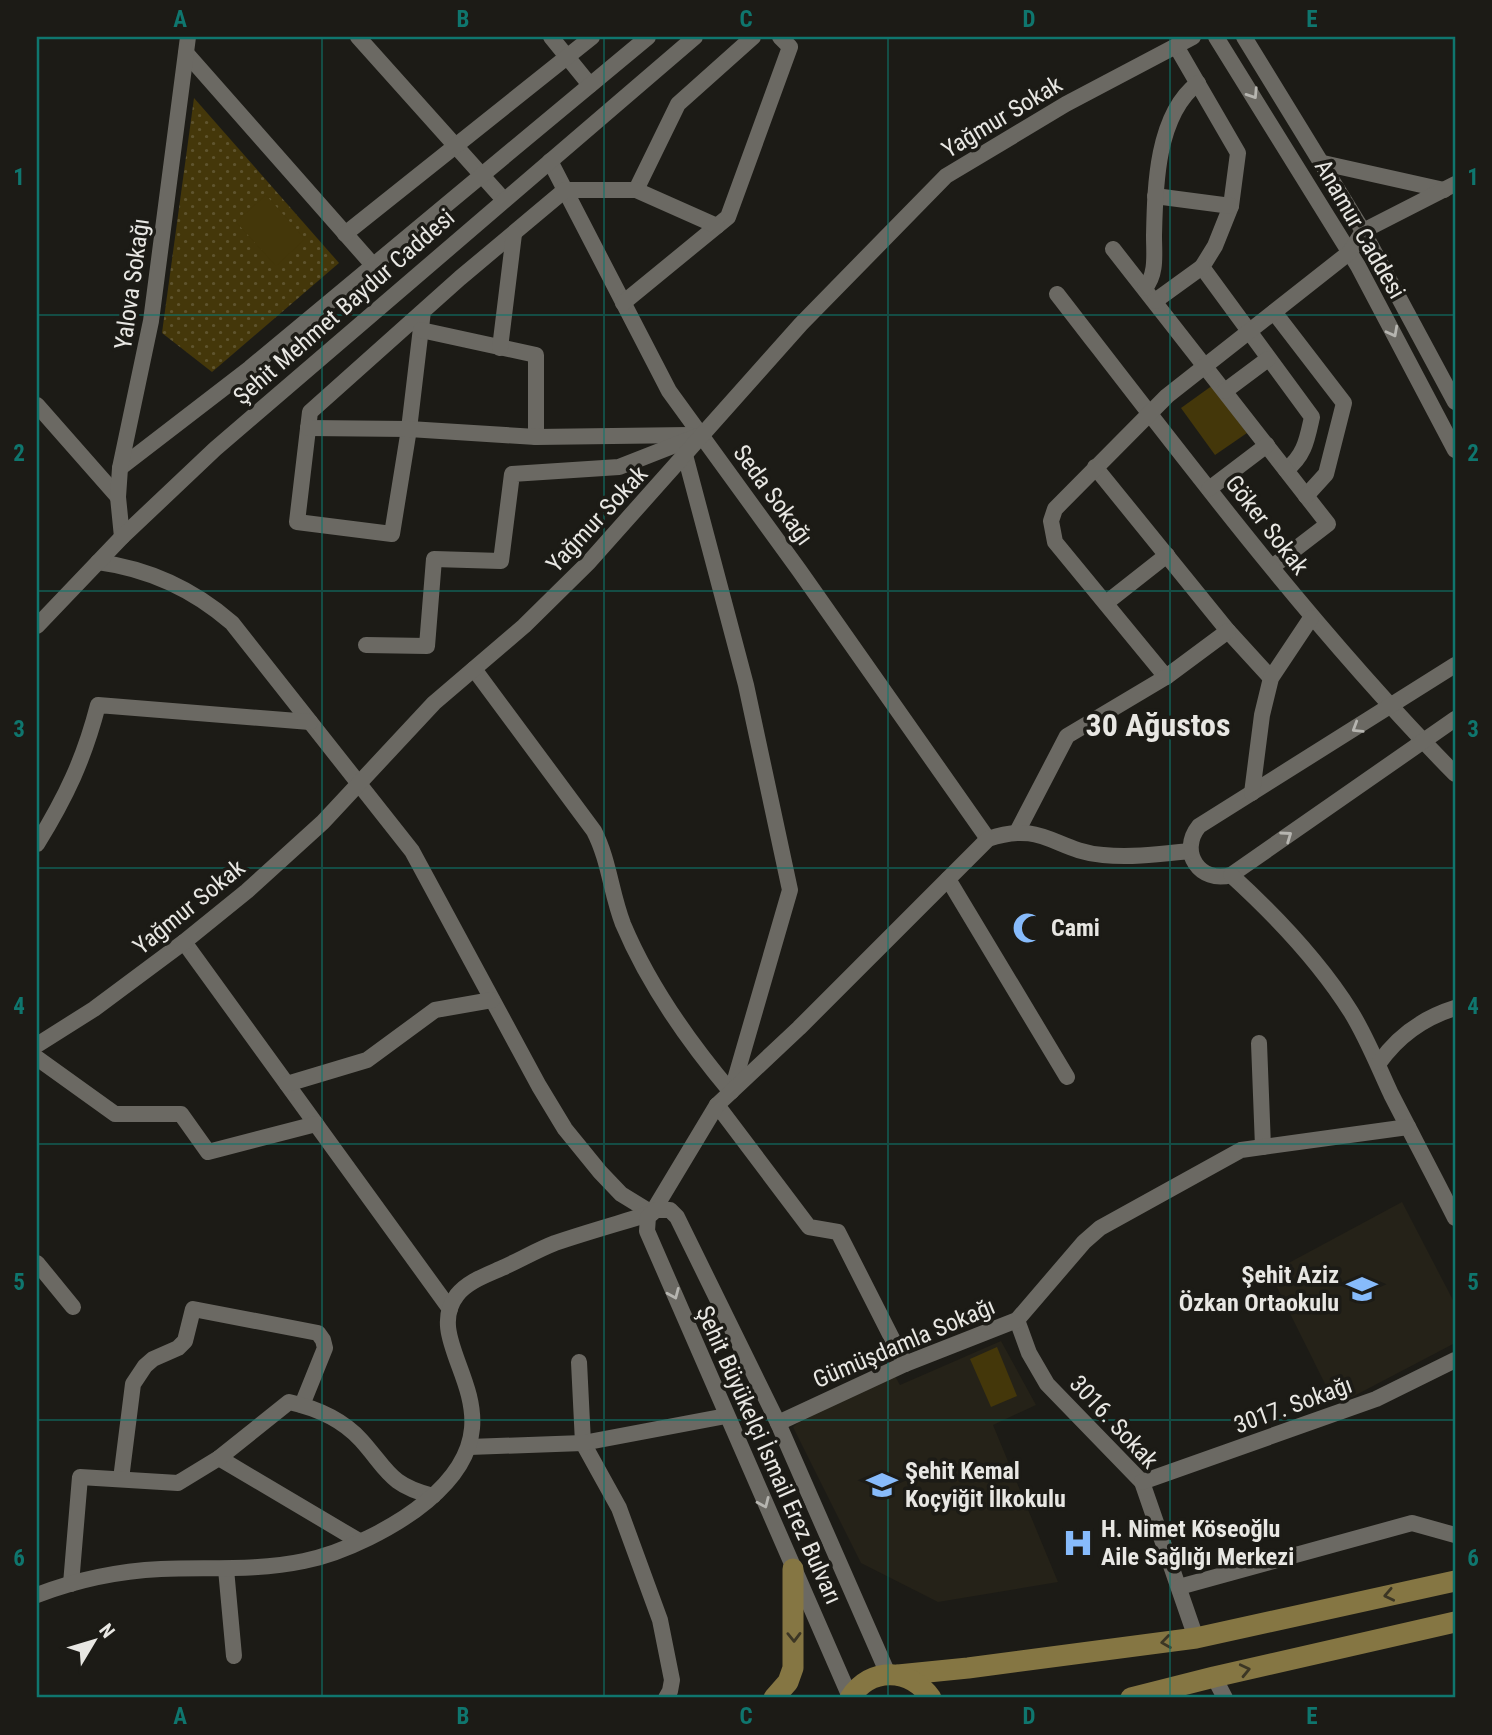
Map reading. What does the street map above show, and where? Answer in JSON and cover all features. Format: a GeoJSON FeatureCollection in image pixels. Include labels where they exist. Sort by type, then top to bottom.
{"type":"FeatureCollection","features":[{"type":"Feature","properties":{"kind":"main road"},"geometry":{"type":"LineString","coordinates":[[774,1698],[788,1682],[793,1668],[793,1569]]}},
{"type":"Feature","properties":{"kind":"main road"},"geometry":{"type":"LineString","coordinates":[[850,1698],[863,1683],[879,1675],[968,1668],[1196,1638],[1455,1581]]}},
{"type":"Feature","properties":{"kind":"main road"},"geometry":{"type":"LineString","coordinates":[[1131,1698],[1455,1622]]}},
{"type":"Feature","properties":{"kind":"main road"},"geometry":{"type":"LineString","coordinates":[[893,1674],[918,1683],[932,1698]]}},
{"type":"Feature","properties":{"kind":"street"},"geometry":{"type":"LineString","coordinates":[[358,37],[504,200]]}},
{"type":"Feature","properties":{"kind":"street"},"geometry":{"type":"LineString","coordinates":[[551,37],[590,85]]}},
{"type":"Feature","properties":{"kind":"street"},"geometry":{"type":"LineString","coordinates":[[345,234],[592,37]]}},
{"type":"Feature","properties":{"kind":"street"},"geometry":{"type":"LineString","coordinates":[[120,468],[250,368],[648,37]]}},
{"type":"Feature","properties":{"kind":"street","name":"Şehit Mehmet Baydur Caddesi"},"geometry":{"type":"LineString","coordinates":[[37,626],[122,537],[215,449],[695,37]]}},
{"type":"Feature","properties":{"kind":"street"},"geometry":{"type":"LineString","coordinates":[[636,190],[678,104],[753,37]]}},
{"type":"Feature","properties":{"kind":"street"},"geometry":{"type":"LineString","coordinates":[[624,303],[728,217],[790,47],[780,37]]}},
{"type":"Feature","properties":{"kind":"street","name":"Yağmur Sokak"},"geometry":{"type":"LineString","coordinates":[[37,1045],[103,1002],[184,942],[286,857],[360,785],[434,703],[524,626],[589,562],[801,324],[946,176],[1066,104],[1194,37]]}},
{"type":"Feature","properties":{"kind":"street","name":"Anamur Caddesi"},"geometry":{"type":"LineString","coordinates":[[1216,37],[1350,252],[1455,450]]}},
{"type":"Feature","properties":{"kind":"street","name":"Anamur Caddesi"},"geometry":{"type":"LineString","coordinates":[[1244,37],[1363,231],[1455,402]]}},
{"type":"Feature","properties":{"kind":"street"},"geometry":{"type":"LineString","coordinates":[[187,45],[372,264]]}},
{"type":"Feature","properties":{"kind":"street","name":"Yalova Sokağı"},"geometry":{"type":"LineString","coordinates":[[122,537],[118,497],[120,468],[152,321],[187,45]]}},
{"type":"Feature","properties":{"kind":"street"},"geometry":{"type":"LineString","coordinates":[[1150,295],[1202,267],[1215,246],[1231,206],[1238,153],[1176,46]]}},
{"type":"Feature","properties":{"kind":"street"},"geometry":{"type":"LineString","coordinates":[[1150,295],[1156,180],[1173,113],[1182,98],[1198,83]]}},
{"type":"Feature","properties":{"kind":"street","name":"Seda Sokağı"},"geometry":{"type":"LineString","coordinates":[[550,160],[669,391],[988,839]]}},
{"type":"Feature","properties":{"kind":"street"},"geometry":{"type":"LineString","coordinates":[[1323,163],[1450,187]]}},
{"type":"Feature","properties":{"kind":"street"},"geometry":{"type":"LineString","coordinates":[[1166,677],[1059,548],[1051,528],[1052,515],[1058,504],[1149,413],[1350,252],[1363,231],[1450,187]]}},
{"type":"Feature","properties":{"kind":"street"},"geometry":{"type":"LineString","coordinates":[[423,312],[409,429],[392,534],[297,522],[310,412],[423,312],[514,233],[565,191],[636,190],[717,226]]}},
{"type":"Feature","properties":{"kind":"street"},"geometry":{"type":"LineString","coordinates":[[1155,195],[1231,206]]}},
{"type":"Feature","properties":{"kind":"street"},"geometry":{"type":"LineString","coordinates":[[500,348],[514,233]]}},
{"type":"Feature","properties":{"kind":"street"},"geometry":{"type":"LineString","coordinates":[[1113,248],[1328,524],[1272,568]]}},
{"type":"Feature","properties":{"kind":"street"},"geometry":{"type":"LineString","coordinates":[[1202,267],[1312,417],[1306,446],[1300,457],[1286,470]]}},
{"type":"Feature","properties":{"kind":"street","name":"Göker Sokak"},"geometry":{"type":"LineString","coordinates":[[1057,293],[1311,618],[1390,707],[1455,774]]}},
{"type":"Feature","properties":{"kind":"street"},"geometry":{"type":"LineString","coordinates":[[1274,312],[1344,403],[1326,474],[1306,496]]}},
{"type":"Feature","properties":{"kind":"street"},"geometry":{"type":"LineString","coordinates":[[421,330],[536,355],[536,437]]}},
{"type":"Feature","properties":{"kind":"street"},"geometry":{"type":"LineString","coordinates":[[1225,391],[1268,359]]}},
{"type":"Feature","properties":{"kind":"street"},"geometry":{"type":"LineString","coordinates":[[37,405],[118,497]]}},
{"type":"Feature","properties":{"kind":"street"},"geometry":{"type":"LineString","coordinates":[[308,428],[409,429],[536,437],[701,435]]}},
{"type":"Feature","properties":{"kind":"street"},"geometry":{"type":"LineString","coordinates":[[366,645],[427,646],[435,559],[501,561],[512,474],[619,467],[701,435]]}},
{"type":"Feature","properties":{"kind":"street"},"geometry":{"type":"LineString","coordinates":[[1209,489],[1267,445]]}},
{"type":"Feature","properties":{"kind":"street"},"geometry":{"type":"LineString","coordinates":[[685,455],[746,685],[790,890],[731,1092]]}},
{"type":"Feature","properties":{"kind":"street"},"geometry":{"type":"LineString","coordinates":[[1095,467],[1228,631],[1270,678]]}},
{"type":"Feature","properties":{"kind":"street"},"geometry":{"type":"LineString","coordinates":[[1106,603],[1167,555]]}},
{"type":"Feature","properties":{"kind":"street"},"geometry":{"type":"LineString","coordinates":[[98,562],[155,575],[205,601],[233,623],[412,851],[551,1108],[580,1149],[621,1194],[652,1213]]}},
{"type":"Feature","properties":{"kind":"street"},"geometry":{"type":"LineString","coordinates":[[1252,793],[1262,715],[1270,678],[1311,618]]}},
{"type":"Feature","properties":{"kind":"street"},"geometry":{"type":"LineString","coordinates":[[1017,832],[1067,736],[1166,677],[1228,631]]}},
{"type":"Feature","properties":{"kind":"street"},"geometry":{"type":"LineString","coordinates":[[1455,665],[1199,827],[1191,838],[1190,851],[1195,864],[1205,873],[1218,877],[1231,875],[1455,719]]}},
{"type":"Feature","properties":{"kind":"street"},"geometry":{"type":"LineString","coordinates":[[474,669],[594,831],[603,850],[624,925],[648,974],[686,1036],[731,1092]]}},
{"type":"Feature","properties":{"kind":"street"},"geometry":{"type":"LineString","coordinates":[[37,844],[75,777],[98,705],[310,722]]}},
{"type":"Feature","properties":{"kind":"street"},"geometry":{"type":"LineString","coordinates":[[37,1595],[71,1584],[139,1571],[226,1569],[304,1561],[359,1541],[404,1518],[433,1496],[452,1477],[469,1447],[473,1430],[472,1407],[447,1323],[450,1309],[458,1294],[472,1282],[555,1244],[652,1213],[718,1105],[988,839],[1017,832],[1046,836],[1078,850],[1104,855],[1190,851]]}},
{"type":"Feature","properties":{"kind":"street"},"geometry":{"type":"LineString","coordinates":[[1231,875],[1281,923],[1328,979],[1350,1011],[1379,1063],[1408,1127],[1455,1218]]}},
{"type":"Feature","properties":{"kind":"street"},"geometry":{"type":"LineString","coordinates":[[948,879],[1068,1077]]}},
{"type":"Feature","properties":{"kind":"street"},"geometry":{"type":"LineString","coordinates":[[184,942],[450,1309]]}},
{"type":"Feature","properties":{"kind":"street"},"geometry":{"type":"LineString","coordinates":[[287,1084],[367,1060],[435,1010],[492,1000]]}},
{"type":"Feature","properties":{"kind":"street"},"geometry":{"type":"LineString","coordinates":[[1379,1063],[1388,1050],[1412,1028],[1453,1013]]}},
{"type":"Feature","properties":{"kind":"street"},"geometry":{"type":"LineString","coordinates":[[1259,1043],[1263,1146]]}},
{"type":"Feature","properties":{"kind":"street"},"geometry":{"type":"LineString","coordinates":[[37,1058],[115,1114],[181,1114],[208,1152],[316,1124]]}},
{"type":"Feature","properties":{"kind":"street"},"geometry":{"type":"LineString","coordinates":[[718,1105],[809,1227],[838,1232],[905,1364]]}},
{"type":"Feature","properties":{"kind":"street","name":"Gümüşdamla Sokağı"},"geometry":{"type":"LineString","coordinates":[[778,1423],[905,1364],[1017,1320],[1084,1242],[1100,1228],[1241,1150],[1408,1127]]}},
{"type":"Feature","properties":{"kind":"street","name":"Şehit Büyükelçi İsmail Erez Bulvarı"},"geometry":{"type":"LineString","coordinates":[[850,1698],[647,1231],[646,1222],[652,1213],[665,1209],[677,1217],[778,1423],[893,1674]]}},
{"type":"Feature","properties":{"kind":"street"},"geometry":{"type":"LineString","coordinates":[[37,1263],[73,1307]]}},
{"type":"Feature","properties":{"kind":"street"},"geometry":{"type":"LineString","coordinates":[[121,1479],[133,1384],[153,1359],[182,1345],[187,1336],[193,1309],[318,1333],[325,1348],[302,1405]]}},
{"type":"Feature","properties":{"kind":"street","name":"3016. Sokak"},"geometry":{"type":"LineString","coordinates":[[1017,1320],[1029,1353],[1047,1384],[1142,1482],[1196,1638]]}},
{"type":"Feature","properties":{"kind":"street","name":"3017. Sokağı"},"geometry":{"type":"LineString","coordinates":[[1142,1482],[1376,1399],[1455,1360]]}},
{"type":"Feature","properties":{"kind":"street"},"geometry":{"type":"LineString","coordinates":[[579,1362],[583,1443],[619,1508],[660,1620],[672,1680],[666,1698]]}},
{"type":"Feature","properties":{"kind":"street"},"geometry":{"type":"LineString","coordinates":[[71,1584],[80,1477],[178,1483],[219,1458],[289,1402],[327,1414],[350,1430],[397,1481],[420,1493],[433,1496]]}},
{"type":"Feature","properties":{"kind":"street"},"geometry":{"type":"LineString","coordinates":[[469,1447],[583,1443],[726,1416]]}},
{"type":"Feature","properties":{"kind":"street"},"geometry":{"type":"LineString","coordinates":[[219,1458],[359,1541]]}},
{"type":"Feature","properties":{"kind":"street"},"geometry":{"type":"LineString","coordinates":[[1179,1587],[1412,1523],[1455,1535]]}},
{"type":"Feature","properties":{"kind":"street"},"geometry":{"type":"LineString","coordinates":[[226,1569],[234,1656]]}},
{"type":"Feature","properties":{"kind":"street"},"geometry":{"type":"LineString","coordinates":[[1214,1677],[1225,1698]]}},
{"type":"Feature","properties":{"kind":"shaded area"},"geometry":{"type":"Polygon","coordinates":[[[194,98],[339,263],[212,372],[162,333],[194,98]]]}},
{"type":"Feature","properties":{"kind":"shaded area"},"geometry":{"type":"Polygon","coordinates":[[[266,195],[305,239],[276,266],[236,222],[266,195]]]}},
{"type":"Feature","properties":{"kind":"shaded area"},"geometry":{"type":"Polygon","coordinates":[[[1213,385],[1247,433],[1215,455],[1181,408],[1213,385]]]}},
{"type":"Feature","properties":{"kind":"shaded area","name":"Şehit Aziz Özkan Ortaokulu"},"geometry":{"type":"Polygon","coordinates":[[[1402,1202],[1455,1304],[1455,1343],[1352,1397],[1334,1402],[1270,1273],[1402,1202]]]}},
{"type":"Feature","properties":{"kind":"shaded area"},"geometry":{"type":"Polygon","coordinates":[[[1001,1341],[1036,1405],[993,1425],[1058,1582],[938,1602],[861,1563],[793,1427],[805,1417],[895,1376],[900,1385],[1001,1341]]]}},
{"type":"Feature","properties":{"kind":"shaded area"},"geometry":{"type":"Polygon","coordinates":[[[997,1347],[1017,1396],[991,1407],[970,1359],[997,1347]]]}},
{"type":"Feature","properties":{"kind":"place","name":"Cami"},"geometry":{"type":"Point","coordinates":[1028,928]}},
{"type":"Feature","properties":{"kind":"place","name":"Şehit Aziz Özkan Ortaokulu"},"geometry":{"type":"Point","coordinates":[1362,1289]}},
{"type":"Feature","properties":{"kind":"place","name":"Şehit Kemal Koçyiğit İlkokulu"},"geometry":{"type":"Point","coordinates":[882,1485]}},
{"type":"Feature","properties":{"kind":"place","name":"H. Nimet Köseoğlu Aile Sağlığı Merkezi"},"geometry":{"type":"Point","coordinates":[1078,1543]}},
{"type":"Feature","properties":{"kind":"district","name":"30 Ağustos"},"geometry":{"type":"Point","coordinates":[1158,725]}}]}
